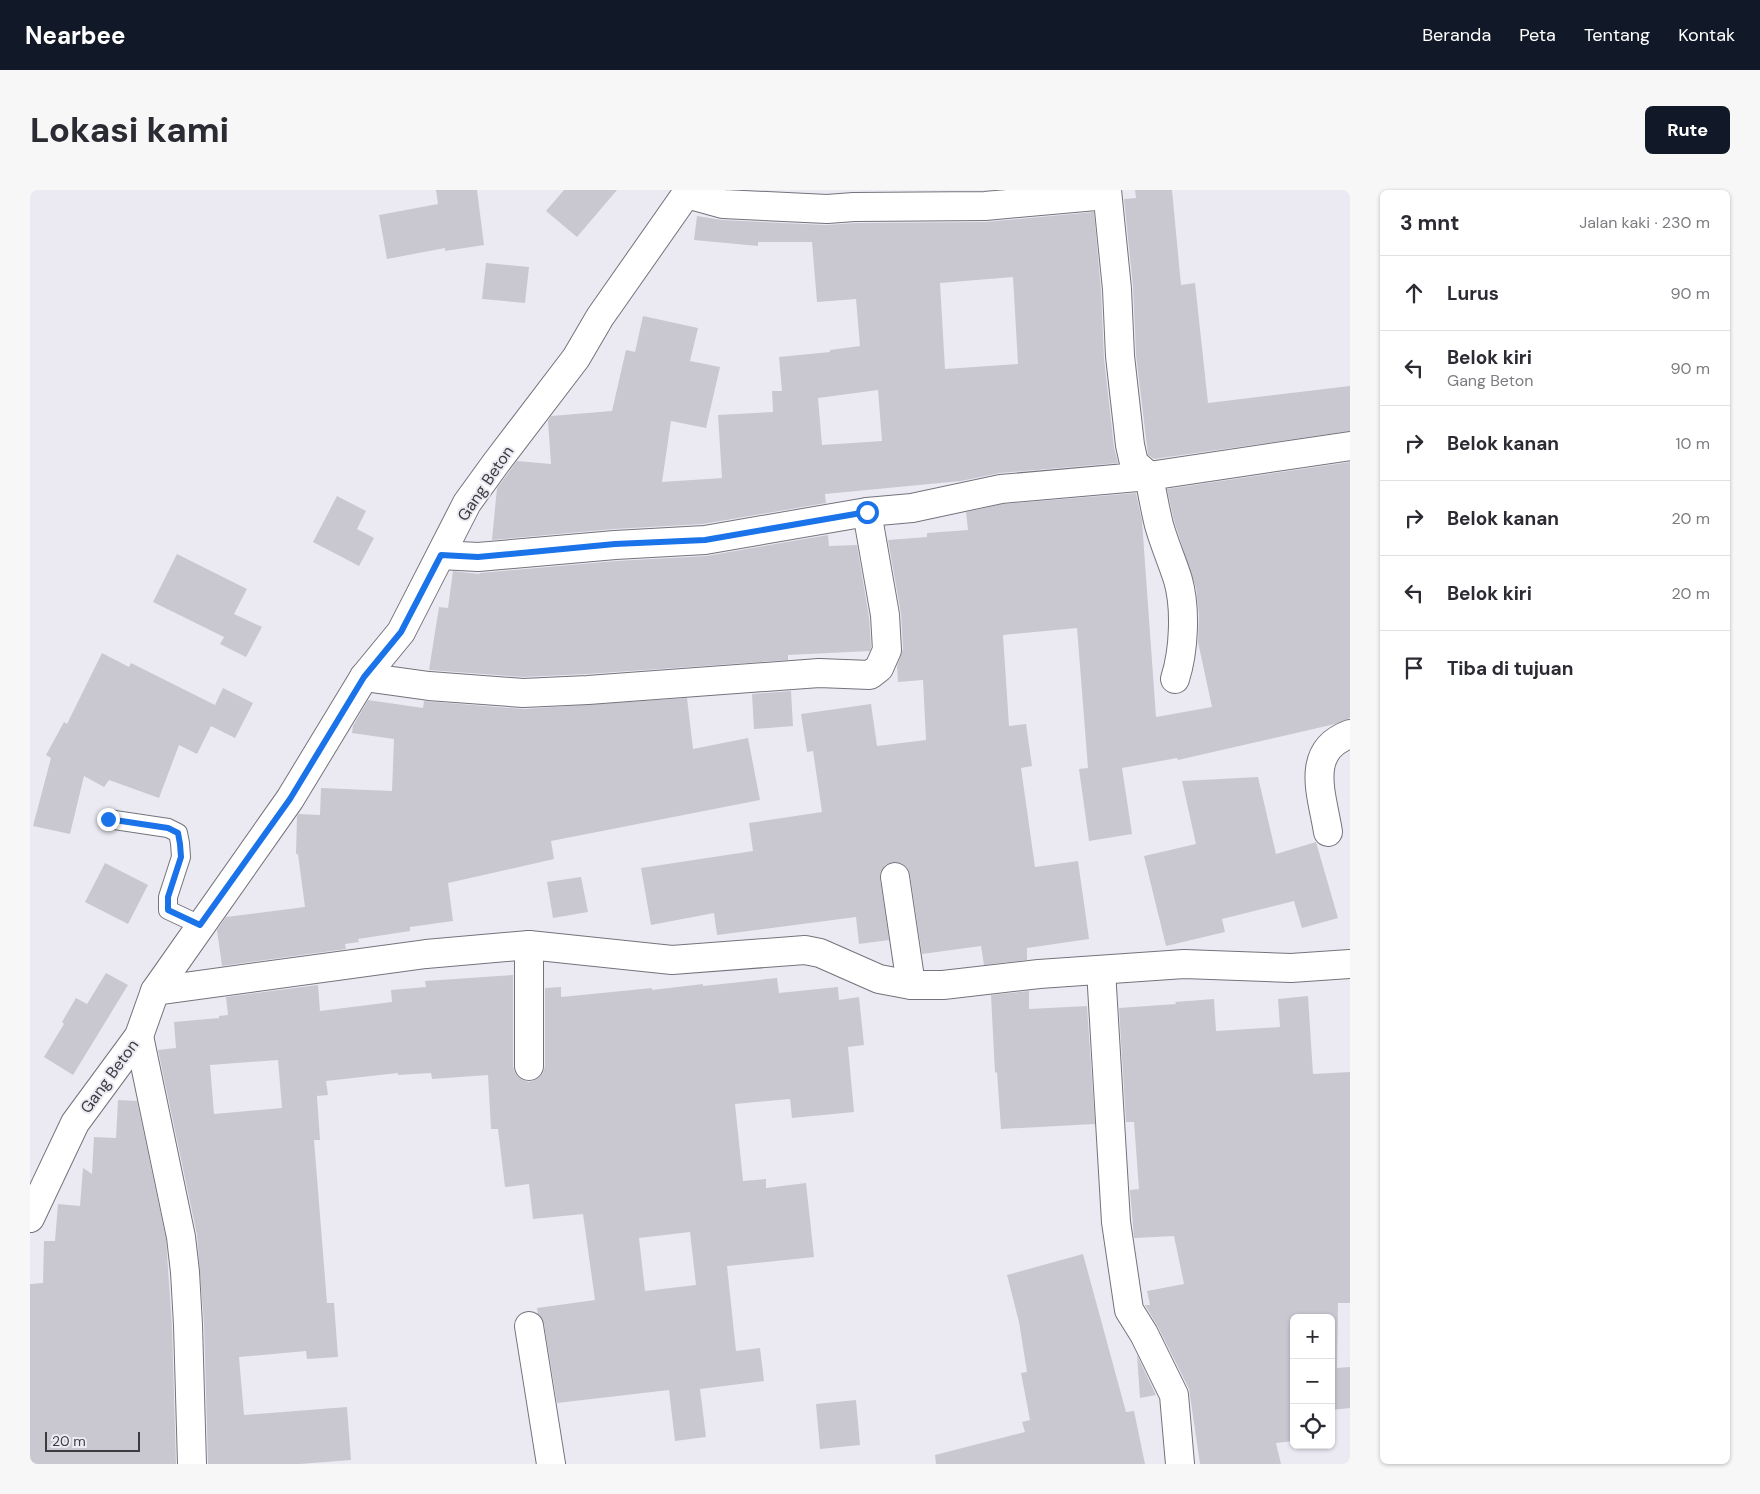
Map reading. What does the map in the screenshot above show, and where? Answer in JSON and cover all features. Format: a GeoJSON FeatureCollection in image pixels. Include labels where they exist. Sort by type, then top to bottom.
{"type":"FeatureCollection","features":[{"type":"Feature","properties":{"kind":"street"},"geometry":{"type":"LineString","coordinates":[[688,192],[723,204],[819,209],[985,206],[1107,192],[1117,289],[1120,356],[1130,445],[1134,463],[1149,476],[1160,525],[1178,582],[1182,612],[1182,644],[1176,680]]}},
{"type":"Feature","properties":{"kind":"street","name":"Gang Beton"},"geometry":{"type":"LineString","coordinates":[[30,1218],[75,1123],[139,1036],[155,992],[194,922],[290,799],[364,677],[401,632],[467,504],[576,358],[600,317],[688,192]]}},
{"type":"Feature","properties":{"kind":"street"},"geometry":{"type":"LineString","coordinates":[[441,555],[478,557],[615,544],[705,540],[867,512],[912,508],[1000,489],[1149,476],[1350,446]]}},
{"type":"Feature","properties":{"kind":"street"},"geometry":{"type":"LineString","coordinates":[[364,677],[430,686],[524,693],[819,673],[870,675],[880,668],[886,650],[885,615],[867,512]]}},
{"type":"Feature","properties":{"kind":"street"},"geometry":{"type":"LineString","coordinates":[[1328,832],[1320,779],[1320,760],[1328,748],[1338,739],[1350,734]]}},
{"type":"Feature","properties":{"kind":"street"},"geometry":{"type":"LineString","coordinates":[[895,877],[911,984]]}},
{"type":"Feature","properties":{"kind":"street"},"geometry":{"type":"LineString","coordinates":[[529,945],[529,1066]]}},
{"type":"Feature","properties":{"kind":"street"},"geometry":{"type":"LineString","coordinates":[[155,992],[426,954],[529,945],[672,960],[805,950],[820,953],[879,979],[911,984],[943,985],[1039,974],[1184,964],[1291,968],[1350,964]]}},
{"type":"Feature","properties":{"kind":"street"},"geometry":{"type":"LineString","coordinates":[[1101,970],[1116,1222],[1129,1310],[1144,1334],[1174,1395],[1180,1464]]}},
{"type":"Feature","properties":{"kind":"street"},"geometry":{"type":"LineString","coordinates":[[139,1036],[182,1246],[188,1325],[192,1464]]}},
{"type":"Feature","properties":{"kind":"street"},"geometry":{"type":"LineString","coordinates":[[530,1326],[551,1464]]}},
{"type":"Feature","properties":{"kind":"lane"},"geometry":{"type":"LineString","coordinates":[[108,819],[168,828],[178,833],[181,857],[168,897],[168,910],[194,922]]}},
{"type":"Feature","properties":{"kind":"building"},"geometry":{"type":"Polygon","coordinates":[[[436,190],[477,190],[484,245],[445,251],[445,248],[387,259],[379,215],[438,204],[436,190]]]}},
{"type":"Feature","properties":{"kind":"building"},"geometry":{"type":"Polygon","coordinates":[[[564,190],[617,190],[577,237],[546,211],[564,190]]]}},
{"type":"Feature","properties":{"kind":"building"},"geometry":{"type":"Polygon","coordinates":[[[1135,190],[1172,190],[1181,285],[1195,283],[1208,403],[1350,386],[1350,431],[1154,459],[1148,455],[1136,355],[1133,287],[1124,199],[1136,198],[1135,190]]]}},
{"type":"Feature","properties":{"kind":"building"},"geometry":{"type":"Polygon","coordinates":[[[1094,212],[1101,290],[1104,358],[1114,447],[1118,463],[1000,473],[961,481],[825,494],[826,503],[703,524],[614,529],[492,540],[497,488],[517,461],[551,464],[548,421],[551,416],[612,411],[626,350],[635,352],[643,316],[698,328],[690,361],[720,367],[706,428],[671,421],[662,482],[722,478],[718,415],[773,412],[772,391],[782,391],[779,357],[830,352],[830,350],[860,346],[856,299],[817,302],[812,242],[758,242],[758,246],[694,240],[697,216],[722,220],[826,225],[985,222],[1094,212]],[[1013,277],[940,283],[945,369],[1018,364],[1013,277]],[[878,390],[818,398],[822,445],[882,441],[878,390]]]}},
{"type":"Feature","properties":{"kind":"building"},"geometry":{"type":"Polygon","coordinates":[[[486,263],[529,267],[525,303],[482,299],[486,263]]]}},
{"type":"Feature","properties":{"kind":"building"},"geometry":{"type":"Polygon","coordinates":[[[1350,462],[1350,718],[1335,724],[1178,760],[1177,758],[1122,768],[1132,834],[1089,841],[1079,769],[1088,768],[1077,628],[1003,635],[1009,726],[1026,724],[1032,766],[1021,768],[1035,867],[1078,861],[1089,939],[1027,948],[1027,960],[984,965],[981,946],[922,954],[910,874],[907,867],[901,863],[893,862],[885,865],[880,872],[889,940],[859,944],[856,917],[717,935],[714,913],[651,925],[641,868],[753,851],[749,823],[822,812],[813,751],[807,752],[801,714],[871,704],[877,746],[926,740],[923,680],[898,682],[897,666],[903,649],[901,614],[888,540],[927,537],[927,533],[968,530],[966,512],[1003,504],[1136,493],[1142,521],[1156,717],[1212,707],[1198,642],[1199,615],[1196,588],[1174,521],[1167,489],[1350,462]]]}},
{"type":"Feature","properties":{"kind":"building"},"geometry":{"type":"Polygon","coordinates":[[[337,496],[366,511],[357,529],[374,538],[359,566],[313,542],[337,496]]]}},
{"type":"Feature","properties":{"kind":"building"},"geometry":{"type":"Polygon","coordinates":[[[828,535],[829,546],[857,545],[869,617],[870,651],[788,655],[788,660],[523,677],[429,670],[439,607],[448,608],[453,571],[479,574],[616,561],[706,556],[828,535]]]}},
{"type":"Feature","properties":{"kind":"building"},"geometry":{"type":"Polygon","coordinates":[[[177,554],[247,589],[234,614],[262,627],[246,657],[220,644],[224,637],[153,602],[177,554]]]}},
{"type":"Feature","properties":{"kind":"building"},"geometry":{"type":"Polygon","coordinates":[[[102,653],[129,667],[131,663],[215,705],[223,688],[253,703],[235,738],[211,726],[197,754],[179,745],[159,798],[109,780],[104,787],[84,776],[70,834],[33,826],[51,758],[46,755],[64,722],[67,724],[102,653]]]}},
{"type":"Feature","properties":{"kind":"building"},"geometry":{"type":"Polygon","coordinates":[[[791,691],[793,726],[754,729],[752,694],[791,691]]]}},
{"type":"Feature","properties":{"kind":"building"},"geometry":{"type":"Polygon","coordinates":[[[687,698],[693,749],[748,738],[760,800],[551,841],[554,859],[448,883],[453,921],[410,927],[410,931],[358,939],[359,942],[345,944],[346,949],[222,966],[217,930],[226,917],[305,907],[298,854],[296,854],[297,816],[299,814],[320,815],[321,788],[392,791],[394,739],[352,733],[353,726],[368,700],[423,708],[424,701],[524,709],[687,698]]]}},
{"type":"Feature","properties":{"kind":"building"},"geometry":{"type":"Polygon","coordinates":[[[1258,777],[1276,854],[1316,842],[1338,918],[1302,928],[1294,901],[1222,919],[1225,932],[1166,946],[1144,856],[1196,844],[1182,781],[1258,777]]]}},
{"type":"Feature","properties":{"kind":"building"},"geometry":{"type":"Polygon","coordinates":[[[105,863],[148,885],[128,924],[85,902],[105,863]]]}},
{"type":"Feature","properties":{"kind":"building"},"geometry":{"type":"Polygon","coordinates":[[[581,877],[588,912],[553,918],[547,882],[581,877]]]}},
{"type":"Feature","properties":{"kind":"building"},"geometry":{"type":"Polygon","coordinates":[[[106,973],[128,985],[73,1075],[44,1057],[64,1024],[62,1022],[76,998],[87,1004],[106,973]]]}},
{"type":"Feature","properties":{"kind":"building"},"geometry":{"type":"Polygon","coordinates":[[[513,975],[513,1066],[515,1073],[521,1079],[529,1082],[537,1079],[543,1073],[545,1066],[545,988],[561,987],[561,997],[777,978],[779,993],[838,987],[839,1000],[859,997],[864,1045],[848,1047],[854,1112],[792,1118],[790,1099],[735,1104],[743,1181],[766,1179],[766,1188],[806,1183],[814,1257],[727,1266],[736,1351],[760,1348],[764,1381],[700,1389],[706,1437],[675,1441],[669,1390],[557,1403],[544,1324],[537,1308],[595,1300],[583,1214],[533,1219],[529,1184],[505,1187],[498,1129],[491,1129],[488,1075],[432,1079],[431,1073],[398,1075],[398,1073],[326,1081],[328,1095],[317,1096],[320,1140],[314,1140],[327,1303],[334,1303],[338,1357],[307,1359],[306,1351],[239,1357],[244,1415],[347,1407],[351,1460],[300,1464],[208,1464],[204,1324],[197,1235],[158,1050],[176,1048],[174,1022],[219,1018],[219,1016],[228,1015],[226,997],[318,985],[320,1011],[392,1002],[391,990],[426,987],[425,981],[513,975]],[[278,1060],[210,1065],[214,1114],[282,1108],[278,1060]],[[690,1232],[639,1238],[645,1291],[696,1285],[690,1232]]]}},
{"type":"Feature","properties":{"kind":"building"},"geometry":{"type":"Polygon","coordinates":[[[1029,991],[1029,1009],[1087,1006],[1095,1124],[1001,1129],[997,1072],[995,1073],[991,995],[1029,991]]]}},
{"type":"Feature","properties":{"kind":"building"},"geometry":{"type":"Polygon","coordinates":[[[1308,996],[1313,1074],[1350,1072],[1350,1303],[1338,1303],[1337,1368],[1350,1367],[1350,1408],[1335,1410],[1335,1314],[1290,1314],[1290,1441],[1276,1443],[1281,1464],[1200,1464],[1189,1389],[1145,1305],[1150,1305],[1147,1291],[1184,1284],[1174,1236],[1134,1238],[1130,1190],[1139,1189],[1134,1122],[1126,1122],[1119,1008],[1214,999],[1216,1031],[1280,1027],[1278,999],[1308,996]]]}},
{"type":"Feature","properties":{"kind":"building"},"geometry":{"type":"Polygon","coordinates":[[[118,1100],[137,1101],[166,1239],[172,1326],[176,1464],[30,1464],[30,1284],[43,1283],[44,1241],[55,1241],[58,1204],[80,1206],[83,1168],[92,1174],[94,1137],[116,1138],[118,1100]]]}},
{"type":"Feature","properties":{"kind":"building"},"geometry":{"type":"Polygon","coordinates":[[[1083,1254],[1126,1412],[1134,1411],[1145,1464],[936,1464],[935,1455],[1025,1432],[1022,1422],[1030,1420],[1021,1373],[1027,1372],[1019,1322],[1007,1275],[1083,1254]]]}},
{"type":"Feature","properties":{"kind":"building"},"geometry":{"type":"Polygon","coordinates":[[[1137,1355],[1156,1395],[1140,1398],[1137,1355]]]}},
{"type":"Feature","properties":{"kind":"building"},"geometry":{"type":"Polygon","coordinates":[[[856,1400],[860,1445],[820,1449],[816,1404],[856,1400]]]}},
{"type":"Feature","properties":{"kind":"route"},"geometry":{"type":"LineString","coordinates":[[108,819],[168,828],[178,833],[181,857],[168,897],[168,910],[200,925],[290,799],[364,677],[401,632],[441,555],[478,557],[615,544],[705,540],[867,512]]}}]}
